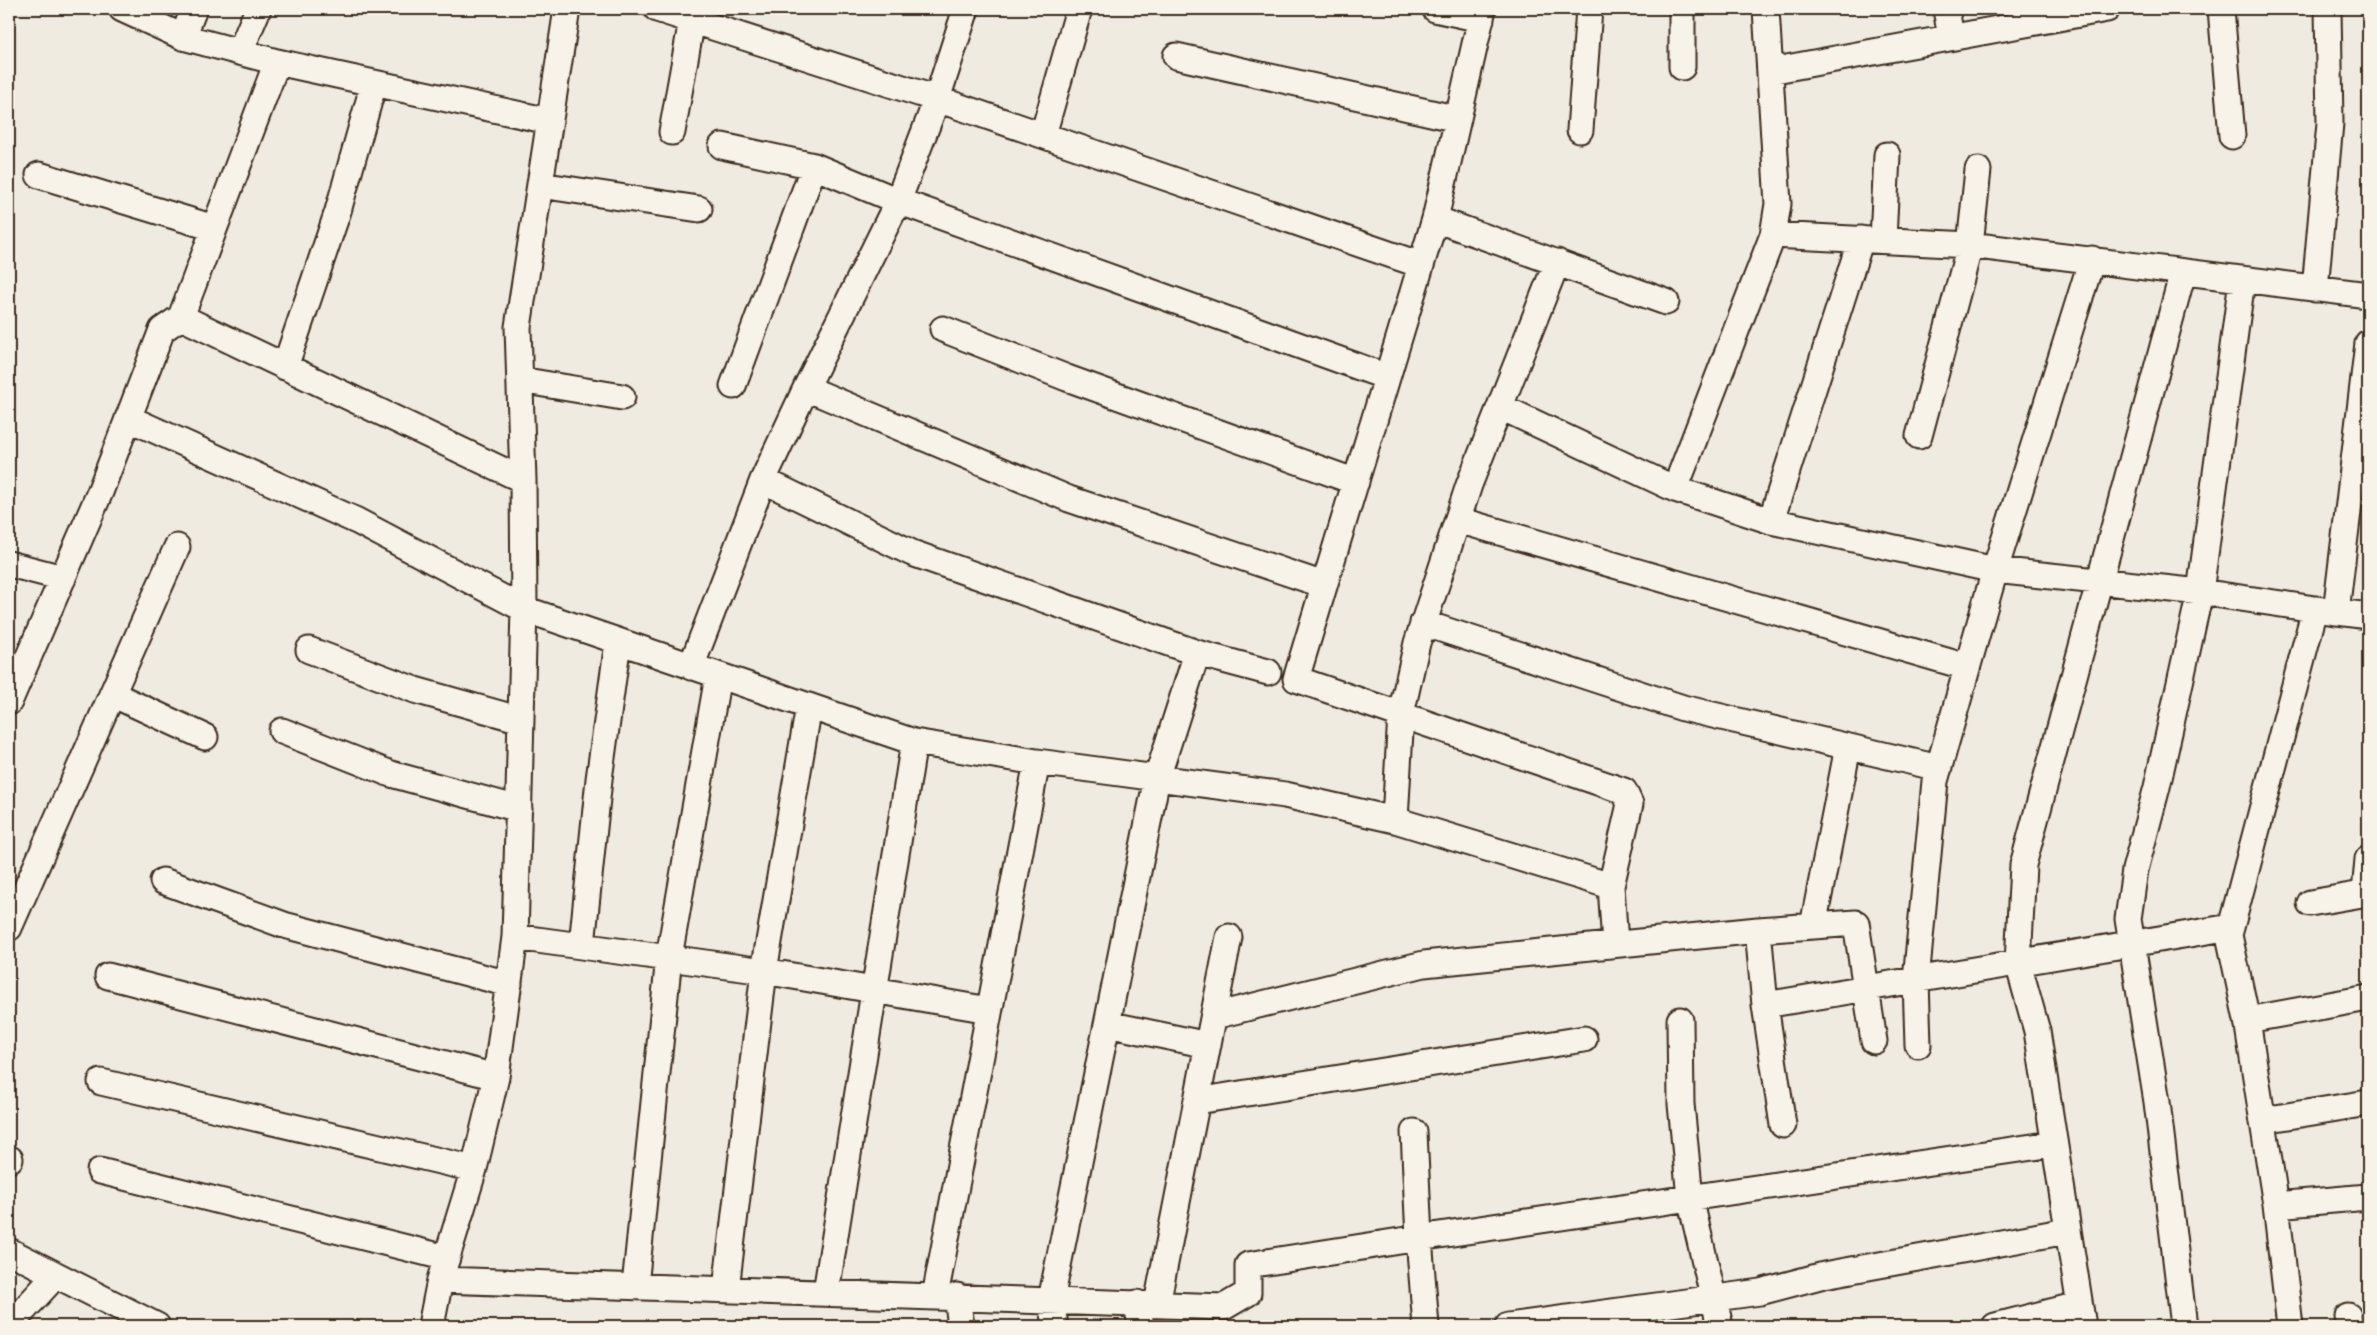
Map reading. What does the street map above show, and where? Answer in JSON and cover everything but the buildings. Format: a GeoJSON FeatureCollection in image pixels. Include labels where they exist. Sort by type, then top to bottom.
{"type":"FeatureCollection","features":[{"type":"Feature","properties":{"kind":"street"},"geometry":{"type":"LineString","coordinates":[[122,9],[183,37],[277,62],[549,121]]}},
{"type":"Feature","properties":{"kind":"street"},"geometry":{"type":"LineString","coordinates":[[183,37],[194,9]]}},
{"type":"Feature","properties":{"kind":"street"},"geometry":{"type":"LineString","coordinates":[[240,52],[258,9]]}},
{"type":"Feature","properties":{"kind":"street"},"geometry":{"type":"LineString","coordinates":[[431,1326],[443,1269],[474,1169],[496,1077],[515,938],[524,609],[523,480],[518,327],[567,9]]}},
{"type":"Feature","properties":{"kind":"street"},"geometry":{"type":"LineString","coordinates":[[657,9],[1043,134],[1421,265]]}},
{"type":"Feature","properties":{"kind":"street"},"geometry":{"type":"LineString","coordinates":[[691,667],[764,480],[806,388],[898,201],[937,99],[966,9]]}},
{"type":"Feature","properties":{"kind":"street"},"geometry":{"type":"LineString","coordinates":[[1043,134],[1079,9]]}},
{"type":"Feature","properties":{"kind":"street"},"geometry":{"type":"LineString","coordinates":[[1435,9],[1482,14],[1434,219],[1296,679],[1624,791],[1630,804],[1611,886],[1615,944]]}},
{"type":"Feature","properties":{"kind":"street"},"geometry":{"type":"LineString","coordinates":[[1580,130],[1589,9]]}},
{"type":"Feature","properties":{"kind":"street"},"geometry":{"type":"LineString","coordinates":[[1682,9],[1682,67]]}},
{"type":"Feature","properties":{"kind":"street"},"geometry":{"type":"LineString","coordinates":[[1675,488],[1773,235],[1778,204],[1766,9]]}},
{"type":"Feature","properties":{"kind":"street"},"geometry":{"type":"LineString","coordinates":[[1946,9],[1951,38]]}},
{"type":"Feature","properties":{"kind":"street"},"geometry":{"type":"LineString","coordinates":[[1770,71],[2107,9]]}},
{"type":"Feature","properties":{"kind":"street"},"geometry":{"type":"LineString","coordinates":[[2221,9],[2232,136]]}},
{"type":"Feature","properties":{"kind":"street"},"geometry":{"type":"LineString","coordinates":[[2315,289],[2330,123],[2328,9]]}},
{"type":"Feature","properties":{"kind":"street"},"geometry":{"type":"LineString","coordinates":[[672,132],[692,20]]}},
{"type":"Feature","properties":{"kind":"street"},"geometry":{"type":"LineString","coordinates":[[1176,56],[1458,119]]}},
{"type":"Feature","properties":{"kind":"street"},"geometry":{"type":"LineString","coordinates":[[9,702],[14,676],[63,578],[100,492],[162,330],[181,317],[277,62]]}},
{"type":"Feature","properties":{"kind":"street"},"geometry":{"type":"LineString","coordinates":[[284,367],[338,211],[374,83]]}},
{"type":"Feature","properties":{"kind":"street"},"geometry":{"type":"LineString","coordinates":[[722,146],[814,166],[898,201],[1387,377]]}},
{"type":"Feature","properties":{"kind":"street"},"geometry":{"type":"LineString","coordinates":[[1771,521],[1872,240],[1887,155]]}},
{"type":"Feature","properties":{"kind":"street"},"geometry":{"type":"LineString","coordinates":[[733,386],[814,166]]}},
{"type":"Feature","properties":{"kind":"street"},"geometry":{"type":"LineString","coordinates":[[1919,436],[1970,245],[1978,170]]}},
{"type":"Feature","properties":{"kind":"street"},"geometry":{"type":"LineString","coordinates":[[39,174],[214,228]]}},
{"type":"Feature","properties":{"kind":"street"},"geometry":{"type":"LineString","coordinates":[[540,186],[699,209]]}},
{"type":"Feature","properties":{"kind":"street"},"geometry":{"type":"LineString","coordinates":[[1434,219],[1666,302]]}},
{"type":"Feature","properties":{"kind":"street"},"geometry":{"type":"LineString","coordinates":[[1773,235],[1970,245],[2368,295]]}},
{"type":"Feature","properties":{"kind":"street"},"geometry":{"type":"LineString","coordinates":[[1918,1045],[1916,980],[1935,781],[1995,570],[2092,260]]}},
{"type":"Feature","properties":{"kind":"street"},"geometry":{"type":"LineString","coordinates":[[1395,820],[1401,714],[1423,623],[1458,520],[1557,262]]}},
{"type":"Feature","properties":{"kind":"street"},"geometry":{"type":"LineString","coordinates":[[1995,1326],[2080,1316],[2037,1030],[2018,963],[2023,865],[2182,272]]}},
{"type":"Feature","properties":{"kind":"street"},"geometry":{"type":"LineString","coordinates":[[2184,1326],[2157,1102],[2130,944],[2128,919],[2135,870],[2156,787],[2200,592],[2242,280]]}},
{"type":"Feature","properties":{"kind":"street"},"geometry":{"type":"LineString","coordinates":[[181,317],[523,480]]}},
{"type":"Feature","properties":{"kind":"street"},"geometry":{"type":"LineString","coordinates":[[943,329],[1067,378],[1356,482]]}},
{"type":"Feature","properties":{"kind":"street"},"geometry":{"type":"LineString","coordinates":[[2290,1326],[2276,1205],[2263,1120],[2247,1020],[2229,935],[2326,610],[2368,343]]}},
{"type":"Feature","properties":{"kind":"street"},"geometry":{"type":"LineString","coordinates":[[520,380],[622,397]]}},
{"type":"Feature","properties":{"kind":"street"},"geometry":{"type":"LineString","coordinates":[[806,388],[1069,499],[1324,585]]}},
{"type":"Feature","properties":{"kind":"street"},"geometry":{"type":"LineString","coordinates":[[1501,408],[1675,488],[1771,521],[1995,570],[2200,592],[2368,616]]}},
{"type":"Feature","properties":{"kind":"street"},"geometry":{"type":"LineString","coordinates":[[128,418],[357,520],[524,609],[914,742],[1037,762],[1285,795],[1395,820],[1611,886]]}},
{"type":"Feature","properties":{"kind":"street"},"geometry":{"type":"LineString","coordinates":[[764,480],[912,553],[1197,653],[1268,672]]}},
{"type":"Feature","properties":{"kind":"street"},"geometry":{"type":"LineString","coordinates":[[1458,520],[1967,667]]}},
{"type":"Feature","properties":{"kind":"street"},"geometry":{"type":"LineString","coordinates":[[9,928],[19,879],[112,694],[177,547]]}},
{"type":"Feature","properties":{"kind":"street"},"geometry":{"type":"LineString","coordinates":[[9,564],[63,578]]}},
{"type":"Feature","properties":{"kind":"street"},"geometry":{"type":"LineString","coordinates":[[1423,623],[1683,708],[1939,768]]}},
{"type":"Feature","properties":{"kind":"street"},"geometry":{"type":"LineString","coordinates":[[582,945],[600,779],[618,642]]}},
{"type":"Feature","properties":{"kind":"street"},"geometry":{"type":"LineString","coordinates":[[309,650],[415,690],[521,720]]}},
{"type":"Feature","properties":{"kind":"street"},"geometry":{"type":"LineString","coordinates":[[1054,1326],[1051,1300],[1158,778],[1197,653]]}},
{"type":"Feature","properties":{"kind":"street"},"geometry":{"type":"LineString","coordinates":[[635,1286],[669,957],[718,676]]}},
{"type":"Feature","properties":{"kind":"street"},"geometry":{"type":"LineString","coordinates":[[112,694],[205,737]]}},
{"type":"Feature","properties":{"kind":"street"},"geometry":{"type":"LineString","coordinates":[[726,1289],[764,971],[809,706]]}},
{"type":"Feature","properties":{"kind":"street"},"geometry":{"type":"LineString","coordinates":[[282,731],[391,774],[519,809]]}},
{"type":"Feature","properties":{"kind":"street"},"geometry":{"type":"LineString","coordinates":[[826,1292],[914,742]]}},
{"type":"Feature","properties":{"kind":"street"},"geometry":{"type":"LineString","coordinates":[[1813,926],[1848,747]]}},
{"type":"Feature","properties":{"kind":"street"},"geometry":{"type":"LineString","coordinates":[[961,1326],[946,1296],[989,1010],[1037,762]]}},
{"type":"Feature","properties":{"kind":"street"},"geometry":{"type":"LineString","coordinates":[[2310,903],[2367,893],[2368,858]]}},
{"type":"Feature","properties":{"kind":"street"},"geometry":{"type":"LineString","coordinates":[[163,880],[284,925],[509,984]]}},
{"type":"Feature","properties":{"kind":"street"},"geometry":{"type":"LineString","coordinates":[[1214,1016],[1424,964],[1758,930],[1856,923],[1874,1041]]}},
{"type":"Feature","properties":{"kind":"street"},"geometry":{"type":"LineString","coordinates":[[1765,1005],[2231,928]]}},
{"type":"Feature","properties":{"kind":"street"},"geometry":{"type":"LineString","coordinates":[[1758,930],[1765,1005],[1783,1124]]}},
{"type":"Feature","properties":{"kind":"street"},"geometry":{"type":"LineString","coordinates":[[1145,1311],[1197,1101],[1229,937]]}},
{"type":"Feature","properties":{"kind":"street"},"geometry":{"type":"LineString","coordinates":[[515,938],[582,945],[764,971],[989,1010]]}},
{"type":"Feature","properties":{"kind":"street"},"geometry":{"type":"LineString","coordinates":[[108,976],[496,1077]]}},
{"type":"Feature","properties":{"kind":"street"},"geometry":{"type":"LineString","coordinates":[[2247,1020],[2368,998]]}},
{"type":"Feature","properties":{"kind":"street"},"geometry":{"type":"LineString","coordinates":[[1680,1020],[1681,1104],[1690,1198],[1720,1326]]}},
{"type":"Feature","properties":{"kind":"street"},"geometry":{"type":"LineString","coordinates":[[1107,1024],[1208,1045]]}},
{"type":"Feature","properties":{"kind":"street"},"geometry":{"type":"LineString","coordinates":[[1197,1101],[1584,1039]]}},
{"type":"Feature","properties":{"kind":"street"},"geometry":{"type":"LineString","coordinates":[[101,1082],[474,1169]]}},
{"type":"Feature","properties":{"kind":"street"},"geometry":{"type":"LineString","coordinates":[[2263,1120],[2368,1103]]}},
{"type":"Feature","properties":{"kind":"street"},"geometry":{"type":"LineString","coordinates":[[1414,1132],[1419,1238],[1426,1326]]}},
{"type":"Feature","properties":{"kind":"street"},"geometry":{"type":"LineString","coordinates":[[100,1171],[443,1269],[635,1286],[1051,1300],[1145,1311],[1226,1316],[1248,1292],[1248,1265],[2053,1144]]}},
{"type":"Feature","properties":{"kind":"street"},"geometry":{"type":"LineString","coordinates":[[2276,1205],[2368,1197]]}},
{"type":"Feature","properties":{"kind":"street"},"geometry":{"type":"LineString","coordinates":[[1508,1326],[1760,1292],[1824,1275],[2067,1231]]}},
{"type":"Feature","properties":{"kind":"street"},"geometry":{"type":"LineString","coordinates":[[9,1251],[157,1326]]}},
{"type":"Feature","properties":{"kind":"street"},"geometry":{"type":"LineString","coordinates":[[9,1326],[56,1275]]}}]}
